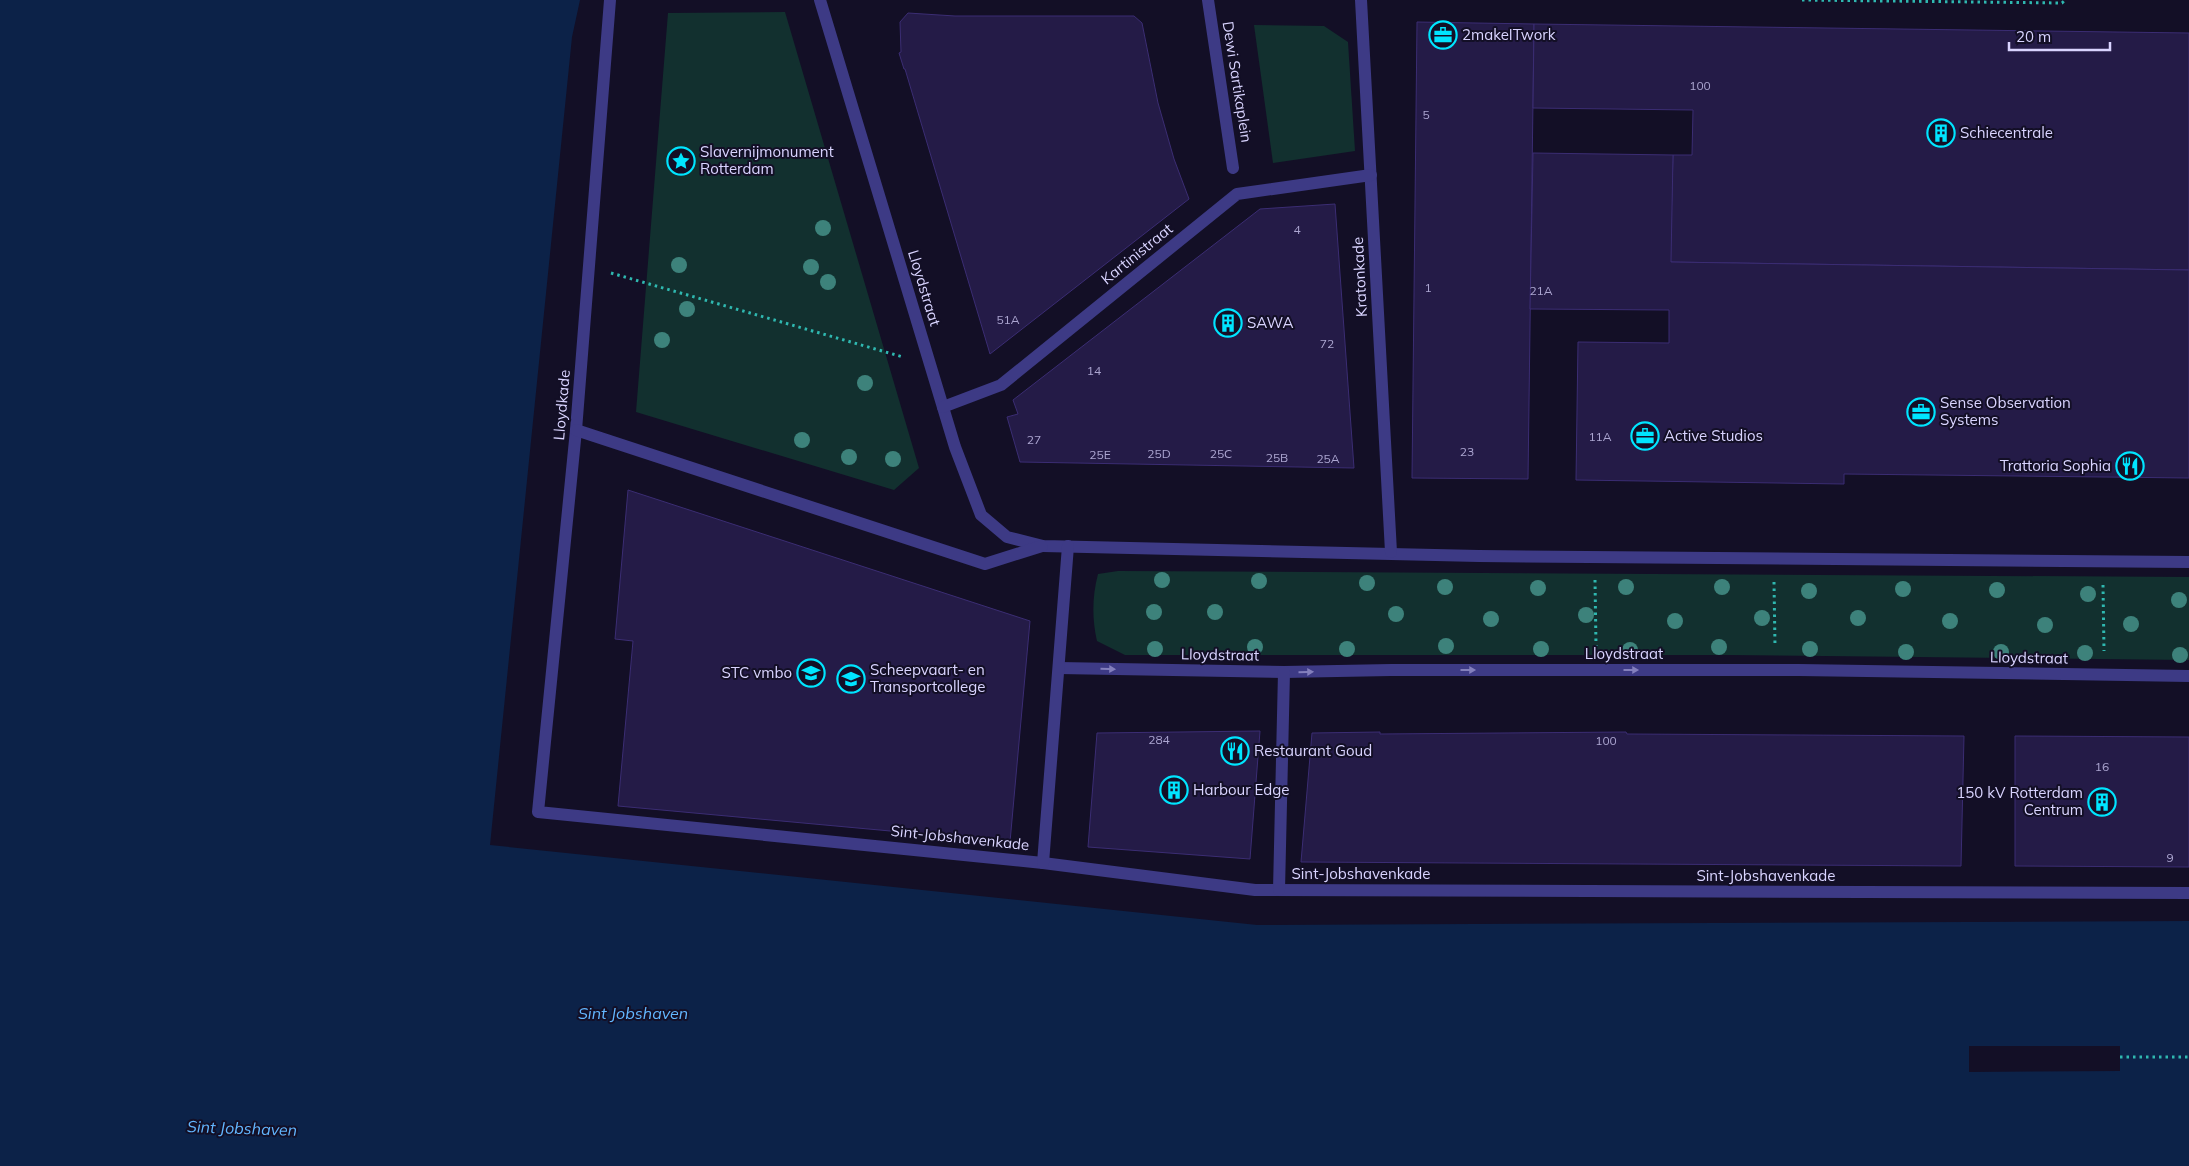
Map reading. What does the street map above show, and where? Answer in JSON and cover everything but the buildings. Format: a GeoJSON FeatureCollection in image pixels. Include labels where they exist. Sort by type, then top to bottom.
{"type":"FeatureCollection","features":[{"type":"Feature","properties":{"kind":"street","name":"Lloydkade"},"geometry":{"type":"LineString","coordinates":[[538,812],[576,430],[610,0]]}},
{"type":"Feature","properties":{"kind":"street","name":"Lloydstraat"},"geometry":{"type":"LineString","coordinates":[[820,0],[955,446],[981,515],[1007,537],[1044,546],[1594,557],[2189,562]]}},
{"type":"Feature","properties":{"kind":"street","name":"Dewi Sartikaplein"},"geometry":{"type":"LineString","coordinates":[[1208,0],[1233,168]]}},
{"type":"Feature","properties":{"kind":"street","name":"Kratonkade"},"geometry":{"type":"LineString","coordinates":[[1361,0],[1391,552]]}},
{"type":"Feature","properties":{"kind":"street","name":"Kartinistraat"},"geometry":{"type":"LineString","coordinates":[[943,407],[1001,385],[1237,194],[1371,175]]}},
{"type":"Feature","properties":{"kind":"street","name":"Lloydstraat"},"geometry":{"type":"LineString","coordinates":[[576,430],[985,564],[1044,546]]}},
{"type":"Feature","properties":{"kind":"street"},"geometry":{"type":"LineString","coordinates":[[1043,863],[1060,668],[1068,546]]}},
{"type":"Feature","properties":{"kind":"street","name":"Lloydstraat"},"geometry":{"type":"LineString","coordinates":[[1060,668],[1284,672],[1776,670],[2189,676]]}},
{"type":"Feature","properties":{"kind":"street"},"geometry":{"type":"LineString","coordinates":[[1279,890],[1284,672]]}},
{"type":"Feature","properties":{"kind":"street","name":"Sint-Jobshavenkade"},"geometry":{"type":"LineString","coordinates":[[538,812],[1043,863],[1256,890],[2189,893]]}},
{"type":"Feature","properties":{"kind":"path"},"geometry":{"type":"LineString","coordinates":[[1802,0],[2062,3],[2065,0]]}},
{"type":"Feature","properties":{"kind":"path"},"geometry":{"type":"LineString","coordinates":[[589,266],[930,365]]}},
{"type":"Feature","properties":{"kind":"path"},"geometry":{"type":"LineString","coordinates":[[1594,557],[1596,670]]}},
{"type":"Feature","properties":{"kind":"path"},"geometry":{"type":"LineString","coordinates":[[1774,559],[1776,670]]}},
{"type":"Feature","properties":{"kind":"path"},"geometry":{"type":"LineString","coordinates":[[2103,562],[2105,675]]}},
{"type":"Feature","properties":{"kind":"path"},"geometry":{"type":"LineString","coordinates":[[2120,1057],[2189,1057]]}},
{"type":"Feature","properties":{"kind":"green space"},"geometry":{"type":"Polygon","coordinates":[[[785,12],[919,468],[894,490],[636,412],[668,13],[785,12]]]}},
{"type":"Feature","properties":{"kind":"green space"},"geometry":{"type":"Polygon","coordinates":[[[1254,25],[1324,26],[1348,42],[1355,151],[1273,163],[1254,25]]]}},
{"type":"Feature","properties":{"kind":"green space"},"geometry":{"type":"Polygon","coordinates":[[[1118,571],[2189,577],[2189,660],[1730,655],[1125,655],[1097,641],[1094,624],[1093,608],[1098,574],[1118,571]]]}},
{"type":"Feature","properties":{"kind":"water","name":"Sint Jobshaven"},"geometry":{"type":"Polygon","coordinates":[[[0,0],[580,0],[572,37],[490,845],[1257,925],[2189,921],[2189,1166],[0,1166],[0,0]]]}},
{"type":"Feature","properties":{"kind":"pier"},"geometry":{"type":"Polygon","coordinates":[[[1969,1046],[2120,1046],[2120,1071],[1969,1072],[1969,1046]]]}},
{"type":"Feature","properties":{"kind":"place","name":"2makeITwork"},"geometry":{"type":"Point","coordinates":[1443,35]}},
{"type":"Feature","properties":{"kind":"place","name":"Schiecentrale"},"geometry":{"type":"Point","coordinates":[1941,133]}},
{"type":"Feature","properties":{"kind":"place","name":"Slavernijmonument Rotterdam"},"geometry":{"type":"Point","coordinates":[681,161]}},
{"type":"Feature","properties":{"kind":"place","name":"SAWA"},"geometry":{"type":"Point","coordinates":[1228,323]}},
{"type":"Feature","properties":{"kind":"place","name":"Sense Observation Systems"},"geometry":{"type":"Point","coordinates":[1921,412]}},
{"type":"Feature","properties":{"kind":"place","name":"Active Studios"},"geometry":{"type":"Point","coordinates":[1645,436]}},
{"type":"Feature","properties":{"kind":"place","name":"Trattoria Sophia"},"geometry":{"type":"Point","coordinates":[2130,466]}},
{"type":"Feature","properties":{"kind":"place","name":"STC vmbo"},"geometry":{"type":"Point","coordinates":[811,673]}},
{"type":"Feature","properties":{"kind":"place","name":"Scheepvaart- en Transportcollege"},"geometry":{"type":"Point","coordinates":[851,679]}},
{"type":"Feature","properties":{"kind":"place","name":"Restaurant Goud"},"geometry":{"type":"Point","coordinates":[1235,751]}},
{"type":"Feature","properties":{"kind":"place","name":"Harbour Edge"},"geometry":{"type":"Point","coordinates":[1174,790]}},
{"type":"Feature","properties":{"kind":"place","name":"150 kV Rotterdam Centrum"},"geometry":{"type":"Point","coordinates":[2102,802]}}]}
